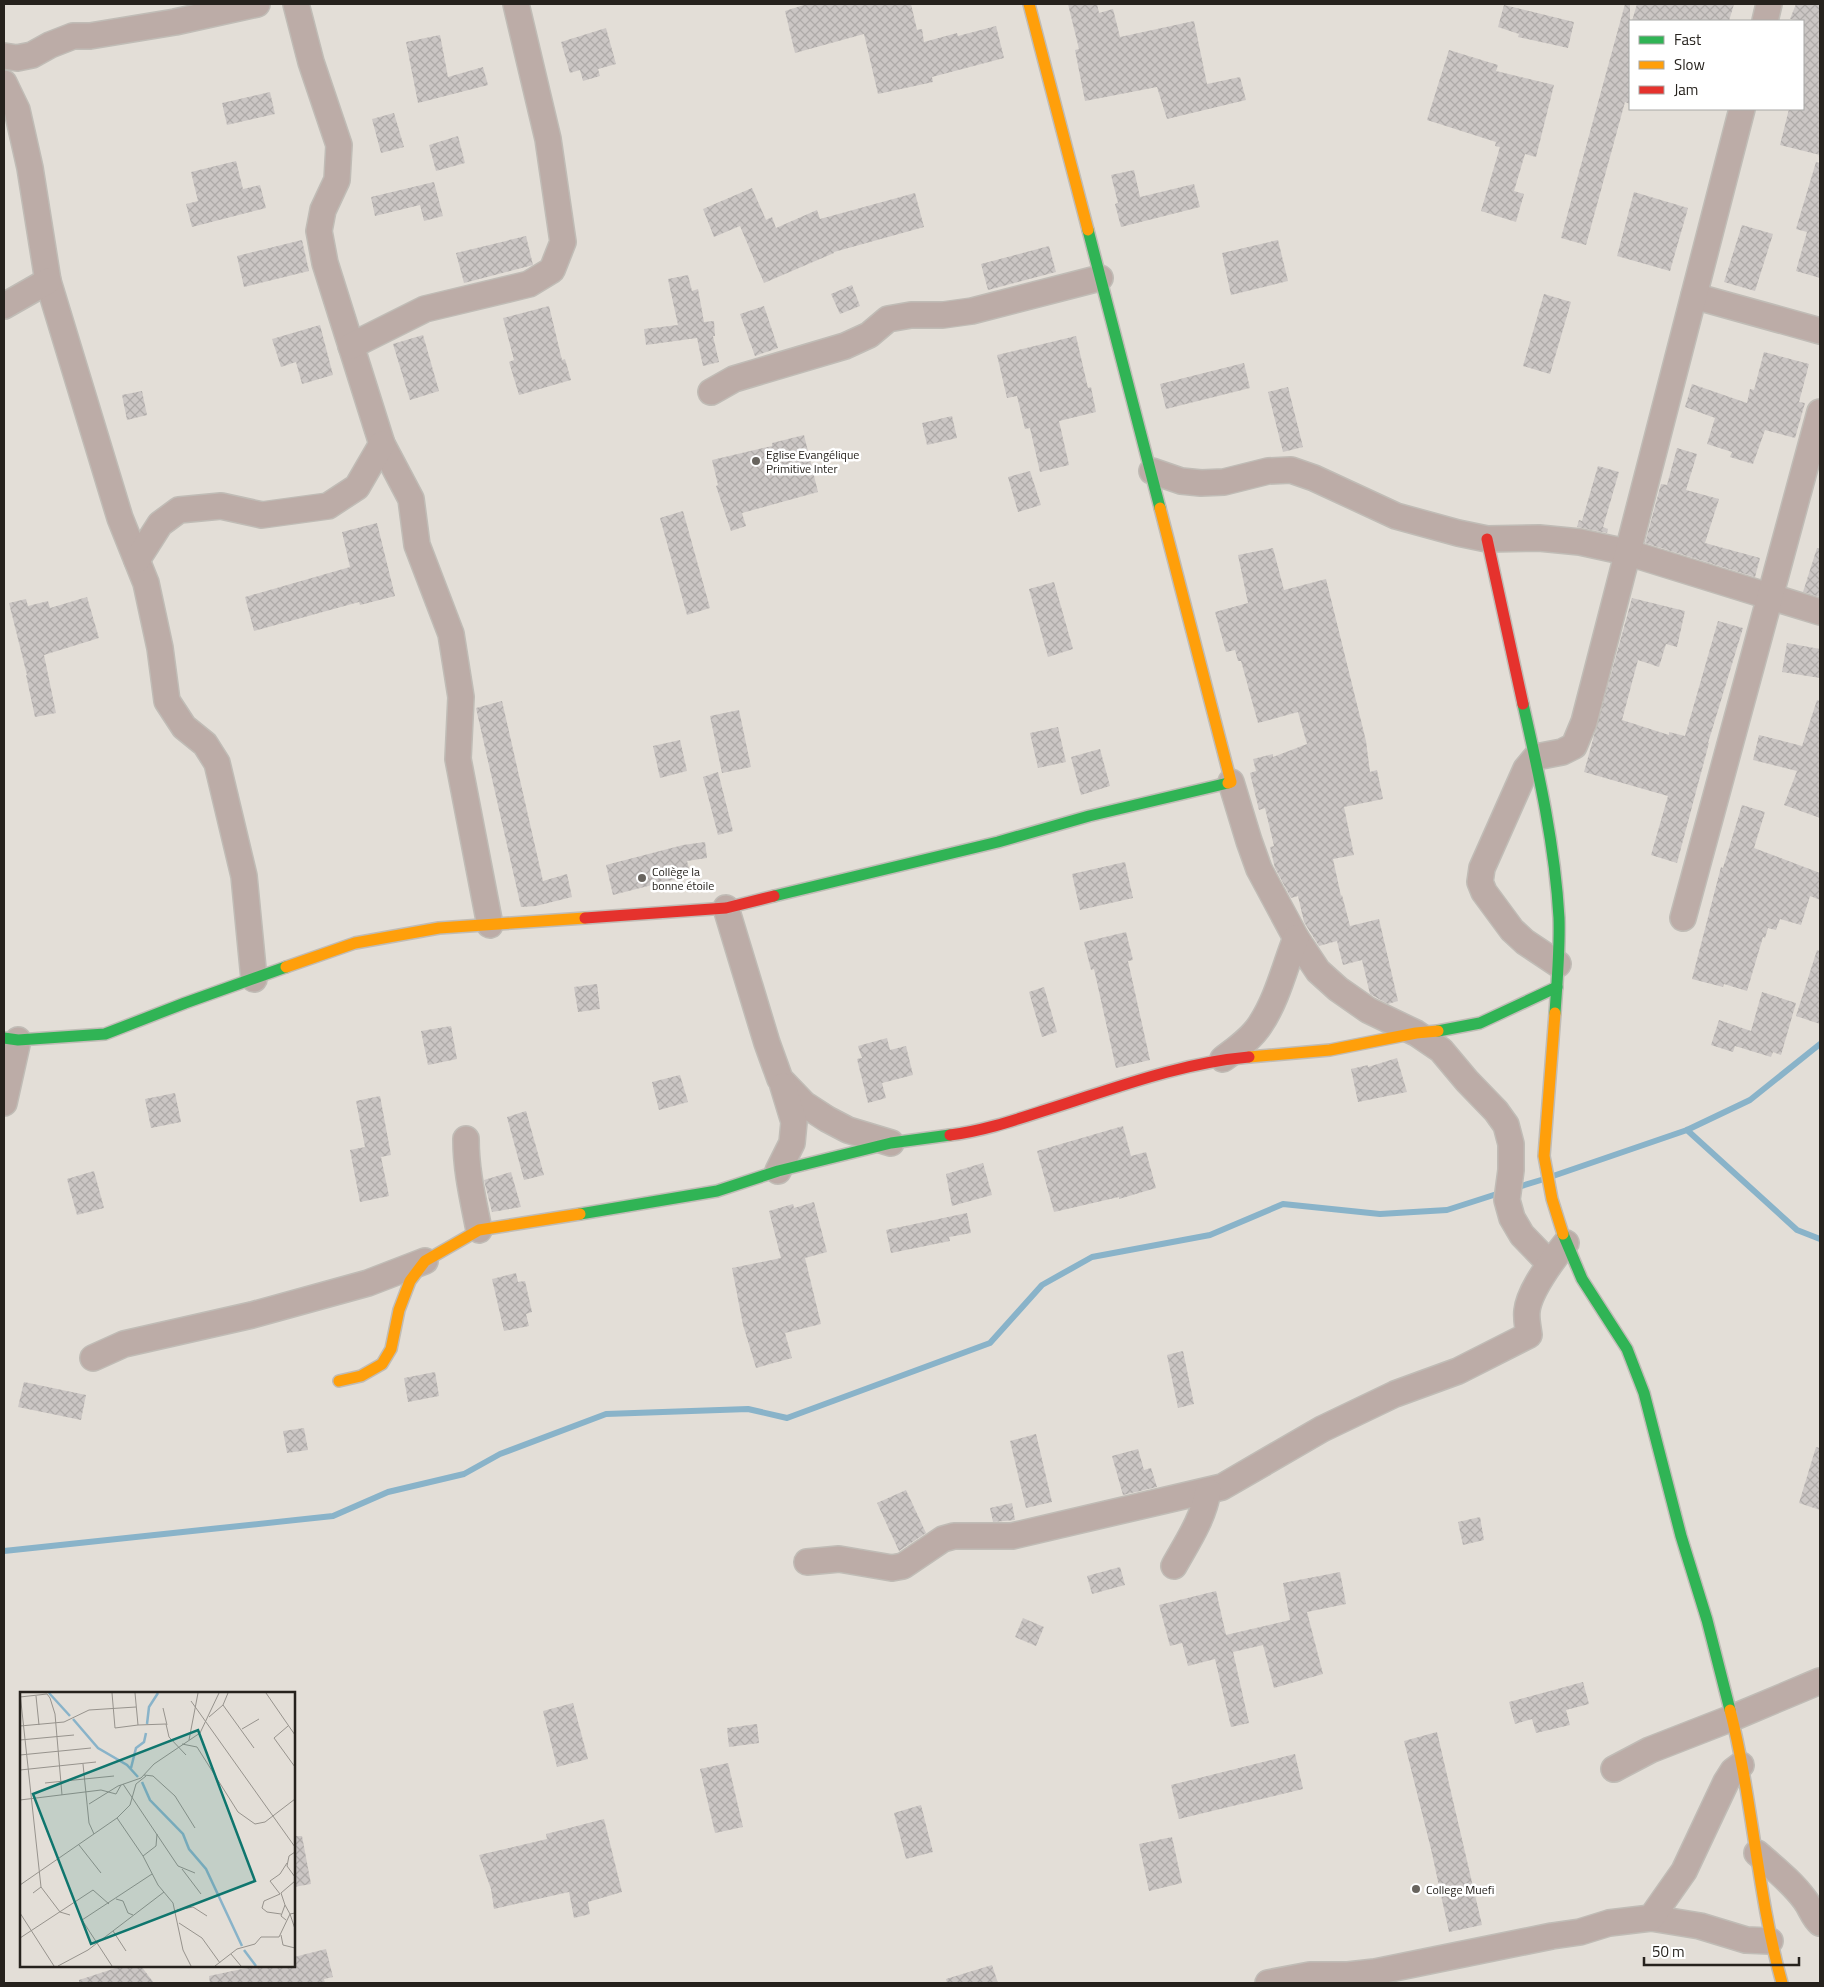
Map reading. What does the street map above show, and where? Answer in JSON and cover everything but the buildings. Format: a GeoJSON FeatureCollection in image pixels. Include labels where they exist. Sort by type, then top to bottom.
{"type":"FeatureCollection","features":[{"type":"Feature","properties":{"kind":"street"},"geometry":{"type":"LineString","coordinates":[[4,56],[17,58],[32,56],[50,45],[73,36],[90,36],[175,22],[257,4]]}},
{"type":"Feature","properties":{"kind":"street"},"geometry":{"type":"LineString","coordinates":[[296,4],[311,62],[339,145],[337,180],[324,210],[319,231],[325,262],[382,444],[411,499],[417,545],[451,634],[461,697],[458,759],[490,925]]}},
{"type":"Feature","properties":{"kind":"street"},"geometry":{"type":"LineString","coordinates":[[351,346],[425,309],[528,284],[552,270],[563,242],[548,140],[516,4]]}},
{"type":"Feature","properties":{"kind":"street"},"geometry":{"type":"LineString","coordinates":[[1029,4],[1152,471],[1231,782],[1249,841],[1260,869],[1296,938],[1318,971],[1338,989],[1368,1010],[1416,1033],[1441,1050],[1496,1111],[1506,1125],[1511,1144],[1511,1170],[1507,1200],[1512,1218],[1522,1235],[1549,1263]]}},
{"type":"Feature","properties":{"kind":"street"},"geometry":{"type":"LineString","coordinates":[[1765,20],[1769,4]]}},
{"type":"Feature","properties":{"kind":"street"},"geometry":{"type":"LineString","coordinates":[[4,83],[17,110],[30,168],[48,281],[120,518],[146,583],[160,648],[167,701],[184,727],[205,744],[217,763],[244,876],[254,978]]}},
{"type":"Feature","properties":{"kind":"street"},"geometry":{"type":"LineString","coordinates":[[1557,976],[1512,930],[1484,892],[1480,882],[1482,868],[1526,769],[1536,757],[1562,752],[1574,746],[1584,722],[1598,673],[1626,552],[1742,110]]}},
{"type":"Feature","properties":{"kind":"street"},"geometry":{"type":"LineString","coordinates":[[711,392],[734,378],[846,346],[869,335],[888,320],[910,316],[943,315],[972,311],[1100,278]]}},
{"type":"Feature","properties":{"kind":"street"},"geometry":{"type":"LineString","coordinates":[[4,306],[48,281]]}},
{"type":"Feature","properties":{"kind":"street"},"geometry":{"type":"LineString","coordinates":[[1694,296],[1820,331]]}},
{"type":"Feature","properties":{"kind":"street"},"geometry":{"type":"LineString","coordinates":[[1683,918],[1820,412]]}},
{"type":"Feature","properties":{"kind":"street"},"geometry":{"type":"LineString","coordinates":[[137,560],[160,524],[179,510],[221,506],[262,515],[328,506],[357,487],[382,444]]}},
{"type":"Feature","properties":{"kind":"street"},"geometry":{"type":"LineString","coordinates":[[1152,471],[1181,480],[1201,483],[1224,482],[1268,471],[1291,470],[1314,478],[1396,516],[1487,539],[1539,538],[1580,542],[1626,552],[1820,612]]}},
{"type":"Feature","properties":{"kind":"street"},"geometry":{"type":"LineString","coordinates":[[1487,539],[1536,757],[1554,868],[1559,919],[1554,1046],[1544,1156],[1552,1199],[1566,1243],[1582,1279],[1627,1349],[1644,1393],[1680,1536],[1707,1620],[1732,1718],[1757,1854],[1770,1942],[1782,1983]]}},
{"type":"Feature","properties":{"kind":"street"},"geometry":{"type":"LineString","coordinates":[[4,1103],[11,1039],[105,1034],[254,978],[355,943],[439,928],[726,908],[865,872],[998,842],[1090,816],[1231,782]]}},
{"type":"Feature","properties":{"kind":"street"},"geometry":{"type":"LineString","coordinates":[[726,908],[767,1043],[794,1122],[792,1143],[778,1171]]}},
{"type":"Feature","properties":{"kind":"street"},"geometry":{"type":"LineString","coordinates":[[1223,1059],[1243,1044],[1260,1025],[1269,1008],[1296,938]]}},
{"type":"Feature","properties":{"kind":"street"},"geometry":{"type":"LineString","coordinates":[[93,1358],[124,1344],[252,1315],[368,1283],[436,1256],[479,1230],[717,1191],[778,1171],[891,1143],[968,1133],[1016,1120],[1171,1070],[1223,1059],[1330,1050],[1480,1023],[1557,976]]}},
{"type":"Feature","properties":{"kind":"street"},"geometry":{"type":"LineString","coordinates":[[780,1079],[804,1104],[827,1119],[848,1130],[891,1143]]}},
{"type":"Feature","properties":{"kind":"street"},"geometry":{"type":"LineString","coordinates":[[466,1139],[466,1161],[470,1192],[479,1230]]}},
{"type":"Feature","properties":{"kind":"street"},"geometry":{"type":"LineString","coordinates":[[807,1562],[839,1559],[892,1568],[903,1566],[943,1539],[1012,1536],[1208,1490],[1233,1482],[1322,1429],[1395,1394],[1458,1371],[1530,1335],[1527,1321],[1528,1306],[1549,1263],[1566,1243]]}},
{"type":"Feature","properties":{"kind":"street"},"geometry":{"type":"LineString","coordinates":[[338,1381],[361,1376],[382,1364],[392,1350],[402,1302],[410,1281],[425,1261]]}},
{"type":"Feature","properties":{"kind":"street"},"geometry":{"type":"LineString","coordinates":[[1174,1566],[1201,1520],[1208,1490]]}},
{"type":"Feature","properties":{"kind":"street"},"geometry":{"type":"LineString","coordinates":[[1614,1769],[1650,1750],[1732,1718],[1820,1680]]}},
{"type":"Feature","properties":{"kind":"street"},"geometry":{"type":"LineString","coordinates":[[1651,1918],[1684,1870],[1726,1782],[1733,1771],[1741,1765]]}},
{"type":"Feature","properties":{"kind":"street"},"geometry":{"type":"LineString","coordinates":[[1757,1854],[1782,1875],[1805,1900],[1816,1920],[1820,1923]]}},
{"type":"Feature","properties":{"kind":"street"},"geometry":{"type":"LineString","coordinates":[[1268,1983],[1310,1975],[1348,1975],[1376,1972],[1580,1932],[1609,1922],[1651,1918],[1700,1926],[1746,1940],[1770,1942]]}},
{"type":"Feature","properties":{"kind":"waterway"},"geometry":{"type":"LineString","coordinates":[[1553,1176],[1687,1130],[1750,1100],[1820,1044]]}},
{"type":"Feature","properties":{"kind":"waterway"},"geometry":{"type":"LineString","coordinates":[[1687,1130],[1797,1230],[1820,1239]]}},
{"type":"Feature","properties":{"kind":"waterway"},"geometry":{"type":"LineString","coordinates":[[1515,1188],[1541,1180]]}},
{"type":"Feature","properties":{"kind":"waterway"},"geometry":{"type":"LineString","coordinates":[[4,1551],[333,1516],[388,1492],[464,1474],[500,1454],[606,1414],[748,1409],[787,1418],[990,1343],[1042,1285],[1092,1257],[1210,1235],[1283,1204],[1380,1214],[1447,1210],[1503,1192]]}},
{"type":"Feature","properties":{"kind":"traffic: fast"},"geometry":{"type":"LineString","coordinates":[[1088,230],[1160,508]]}},
{"type":"Feature","properties":{"kind":"traffic: fast"},"geometry":{"type":"LineString","coordinates":[[1523,704],[1546,810],[1557,891],[1559,942],[1555,1013]]}},
{"type":"Feature","properties":{"kind":"traffic: fast"},"geometry":{"type":"LineString","coordinates":[[774,896],[998,842],[1089,816],[1228,783]]}},
{"type":"Feature","properties":{"kind":"traffic: fast"},"geometry":{"type":"LineString","coordinates":[[4,1038],[18,1040],[105,1034],[286,967]]}},
{"type":"Feature","properties":{"kind":"traffic: fast"},"geometry":{"type":"LineString","coordinates":[[1438,1031],[1480,1023],[1557,987]]}},
{"type":"Feature","properties":{"kind":"traffic: fast"},"geometry":{"type":"LineString","coordinates":[[580,1214],[717,1191],[778,1171],[891,1143],[950,1135]]}},
{"type":"Feature","properties":{"kind":"traffic: fast"},"geometry":{"type":"LineString","coordinates":[[1563,1234],[1582,1279],[1627,1349],[1644,1393],[1681,1536],[1707,1620],[1730,1710]]}},
{"type":"Feature","properties":{"kind":"traffic: slow"},"geometry":{"type":"LineString","coordinates":[[1029,4],[1088,230]]}},
{"type":"Feature","properties":{"kind":"traffic: slow"},"geometry":{"type":"LineString","coordinates":[[1160,508],[1231,782],[1228,783]]}},
{"type":"Feature","properties":{"kind":"traffic: slow"},"geometry":{"type":"LineString","coordinates":[[286,967],[355,943],[439,928],[585,918]]}},
{"type":"Feature","properties":{"kind":"traffic: slow"},"geometry":{"type":"LineString","coordinates":[[1555,1013],[1544,1156],[1552,1199],[1563,1234]]}},
{"type":"Feature","properties":{"kind":"traffic: slow"},"geometry":{"type":"LineString","coordinates":[[1249,1057],[1330,1050],[1416,1033],[1438,1031]]}},
{"type":"Feature","properties":{"kind":"traffic: slow"},"geometry":{"type":"LineString","coordinates":[[339,1381],[361,1376],[382,1364],[391,1349],[399,1310],[410,1281],[425,1261],[479,1230],[580,1214]]}},
{"type":"Feature","properties":{"kind":"traffic: slow"},"geometry":{"type":"LineString","coordinates":[[1730,1710],[1738,1744],[1767,1915],[1782,1983]]}},
{"type":"Feature","properties":{"kind":"traffic: jam"},"geometry":{"type":"LineString","coordinates":[[1487,539],[1523,704]]}},
{"type":"Feature","properties":{"kind":"traffic: jam"},"geometry":{"type":"LineString","coordinates":[[585,918],[726,908],[774,896]]}},
{"type":"Feature","properties":{"kind":"traffic: jam"},"geometry":{"type":"LineString","coordinates":[[950,1135],[999,1125],[1172,1071],[1223,1060],[1249,1057]]}},
{"type":"Feature","properties":{"kind":"place","name":"Eglise Evangélique Primitive Inter"},"geometry":{"type":"Point","coordinates":[756,461]}},
{"type":"Feature","properties":{"kind":"place","name":"Collège la bonne étoile"},"geometry":{"type":"Point","coordinates":[642,878]}},
{"type":"Feature","properties":{"kind":"place","name":"College Muefi"},"geometry":{"type":"Point","coordinates":[1416,1889]}}]}
